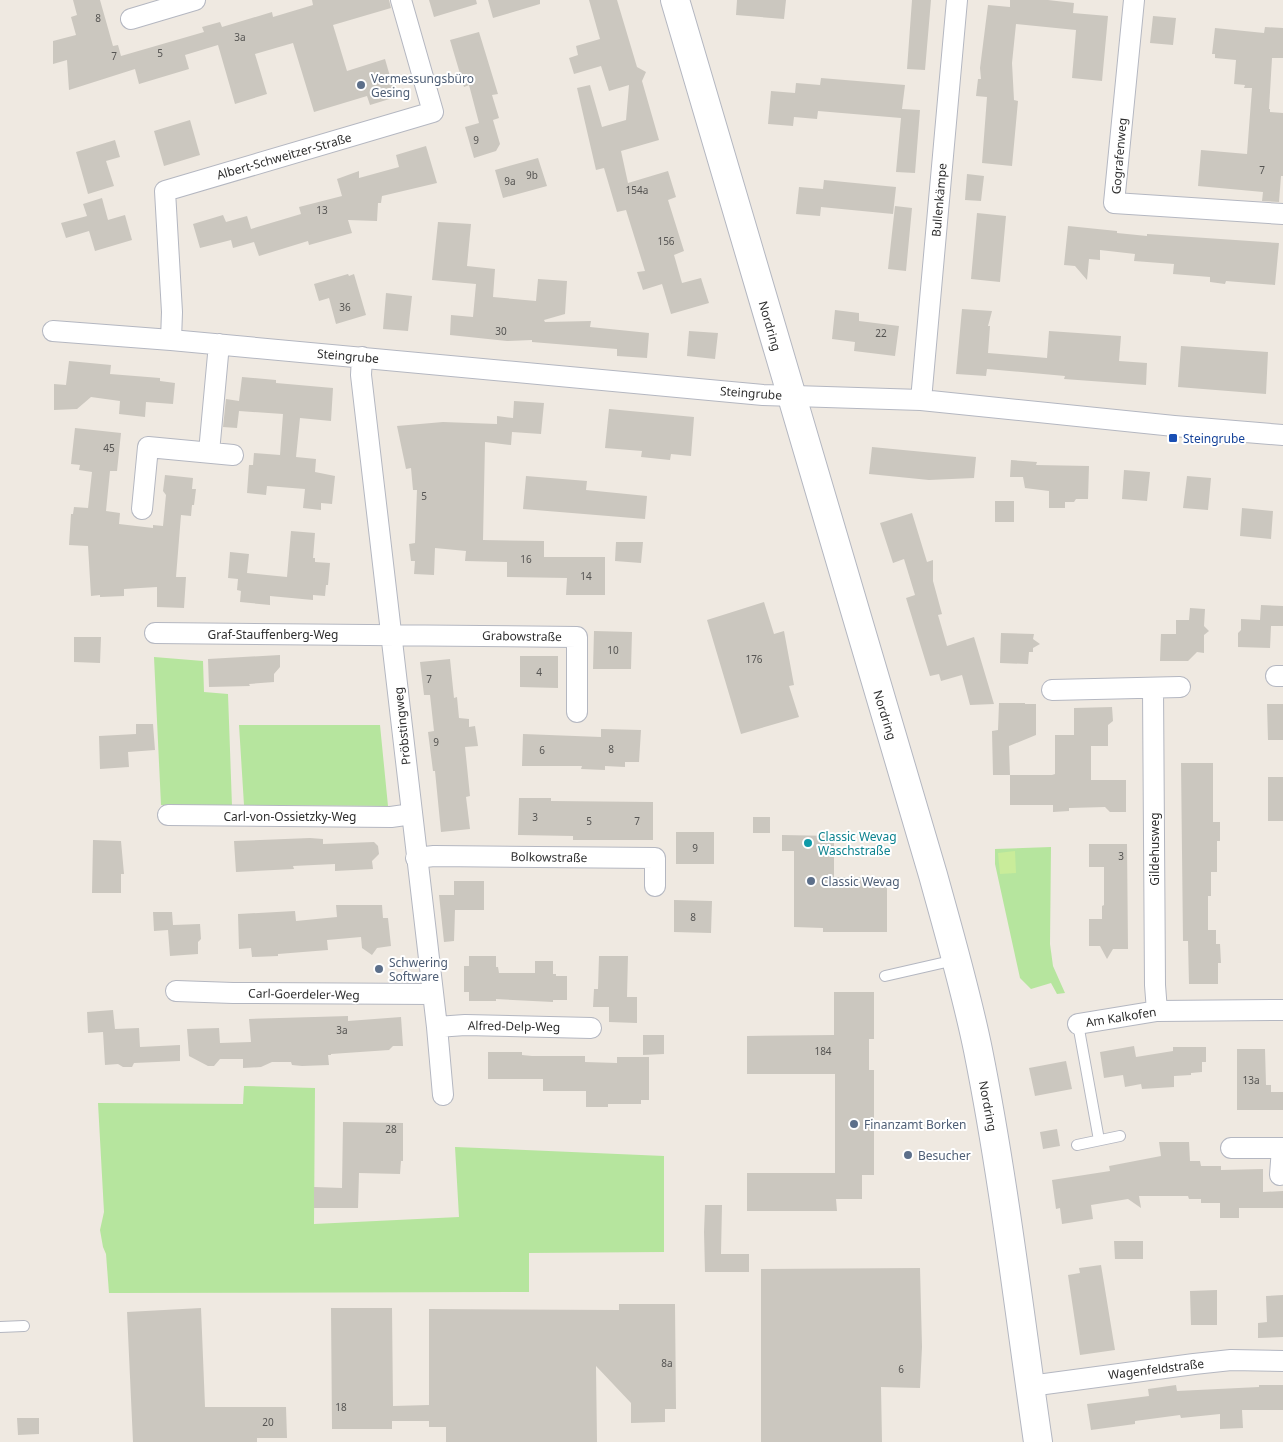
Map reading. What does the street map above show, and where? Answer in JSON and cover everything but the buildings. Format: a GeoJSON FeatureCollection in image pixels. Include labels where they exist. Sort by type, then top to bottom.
{"type":"FeatureCollection","features":[{"type":"Feature","properties":{"kind":"main road","name":"Nordring"},"geometry":{"type":"LineString","coordinates":[[674,0],[933,875],[956,960],[978,1049],[994,1140],[1038,1442]]}},
{"type":"Feature","properties":{"kind":"street"},"geometry":{"type":"LineString","coordinates":[[131,19],[195,0]]}},
{"type":"Feature","properties":{"kind":"street","name":"Albert-Schweitzer-Straße"},"geometry":{"type":"LineString","coordinates":[[172,340],[165,191],[434,112],[401,0]]}},
{"type":"Feature","properties":{"kind":"street","name":"Bullenkämpe"},"geometry":{"type":"LineString","coordinates":[[921,400],[957,0]]}},
{"type":"Feature","properties":{"kind":"street","name":"Gografenweg"},"geometry":{"type":"LineString","coordinates":[[1134,0],[1114,204],[1283,214]]}},
{"type":"Feature","properties":{"kind":"street","name":"Steingrube"},"geometry":{"type":"LineString","coordinates":[[53,331],[219,344],[743,393],[921,400],[1174,426],[1283,435]]}},
{"type":"Feature","properties":{"kind":"street"},"geometry":{"type":"LineString","coordinates":[[209,452],[219,344]]}},
{"type":"Feature","properties":{"kind":"street","name":"Pröbstingweg"},"geometry":{"type":"LineString","coordinates":[[362,357],[361,375],[437,1026],[443,1095]]}},
{"type":"Feature","properties":{"kind":"street"},"geometry":{"type":"LineString","coordinates":[[142,509],[148,447],[233,455]]}},
{"type":"Feature","properties":{"kind":"street","name":"Graf-Stauffenberg-Weg"},"geometry":{"type":"LineString","coordinates":[[155,634],[391,634]]}},
{"type":"Feature","properties":{"kind":"street","name":"Grabowstraße"},"geometry":{"type":"LineString","coordinates":[[391,634],[577,637],[577,712]]}},
{"type":"Feature","properties":{"kind":"street"},"geometry":{"type":"LineString","coordinates":[[1052,690],[1180,687]]}},
{"type":"Feature","properties":{"kind":"street","name":"Gildehusweg"},"geometry":{"type":"LineString","coordinates":[[1153,688],[1155,985],[1157,1010]]}},
{"type":"Feature","properties":{"kind":"street","name":"Carl-von-Ossietzky-Weg"},"geometry":{"type":"LineString","coordinates":[[168,815],[391,817],[412,814]]}},
{"type":"Feature","properties":{"kind":"street","name":"Bolkowstraße"},"geometry":{"type":"LineString","coordinates":[[416,858],[443,856],[655,858],[655,886]]}},
{"type":"Feature","properties":{"kind":"street","name":"Carl-Goerdeler-Weg"},"geometry":{"type":"LineString","coordinates":[[176,991],[433,994]]}},
{"type":"Feature","properties":{"kind":"street","name":"Am Kalkofen"},"geometry":{"type":"LineString","coordinates":[[1078,1024],[1157,1010],[1283,1010]]}},
{"type":"Feature","properties":{"kind":"street","name":"Alfred-Delp-Weg"},"geometry":{"type":"LineString","coordinates":[[437,1026],[591,1028]]}},
{"type":"Feature","properties":{"kind":"street"},"geometry":{"type":"LineString","coordinates":[[1231,1148],[1282,1148],[1280,1175]]}},
{"type":"Feature","properties":{"kind":"street","name":"Wagenfeldstraße"},"geometry":{"type":"LineString","coordinates":[[1030,1386],[1231,1360],[1283,1361]]}},
{"type":"Feature","properties":{"kind":"lane"},"geometry":{"type":"LineString","coordinates":[[885,976],[956,960]]}},
{"type":"Feature","properties":{"kind":"lane","name":"Am Kalkofen"},"geometry":{"type":"LineString","coordinates":[[1078,1024],[1098,1140]]}},
{"type":"Feature","properties":{"kind":"lane"},"geometry":{"type":"LineString","coordinates":[[1076,1145],[1120,1136]]}},
{"type":"Feature","properties":{"kind":"lane"},"geometry":{"type":"LineString","coordinates":[[0,1327],[24,1326]]}},
{"type":"Feature","properties":{"kind":"green space"},"geometry":{"type":"Polygon","coordinates":[[[154,657],[203,661],[204,692],[228,694],[232,806],[161,805],[154,657]]]}},
{"type":"Feature","properties":{"kind":"green space"},"geometry":{"type":"Polygon","coordinates":[[[239,725],[380,725],[388,806],[244,805],[239,725]]]}},
{"type":"Feature","properties":{"kind":"green space"},"geometry":{"type":"Polygon","coordinates":[[[1051,847],[1050,944],[1053,966],[1065,993],[1057,994],[1051,983],[1031,989],[1020,978],[995,864],[995,849],[1051,847]]]}},
{"type":"Feature","properties":{"kind":"green space"},"geometry":{"type":"Polygon","coordinates":[[[1015,851],[1016,873],[1000,874],[998,853],[1015,851]]]}},
{"type":"Feature","properties":{"kind":"green space"},"geometry":{"type":"Polygon","coordinates":[[[244,1086],[315,1088],[314,1224],[459,1217],[455,1147],[664,1156],[664,1252],[529,1253],[529,1292],[109,1293],[106,1254],[100,1230],[104,1212],[98,1103],[243,1104],[244,1086]]]}},
{"type":"Feature","properties":{"kind":"place","name":"Vermessungsbüro Gesing"},"geometry":{"type":"Point","coordinates":[361,85]}},
{"type":"Feature","properties":{"kind":"place","name":"Steingrube"},"geometry":{"type":"Point","coordinates":[1173,438]}},
{"type":"Feature","properties":{"kind":"place","name":"Classic Wevag Waschstraße"},"geometry":{"type":"Point","coordinates":[808,843]}},
{"type":"Feature","properties":{"kind":"place","name":"Classic Wevag"},"geometry":{"type":"Point","coordinates":[811,881]}},
{"type":"Feature","properties":{"kind":"place","name":"Schwering Software"},"geometry":{"type":"Point","coordinates":[379,969]}},
{"type":"Feature","properties":{"kind":"place","name":"Finanzamt Borken"},"geometry":{"type":"Point","coordinates":[854,1124]}},
{"type":"Feature","properties":{"kind":"place","name":"Besucher"},"geometry":{"type":"Point","coordinates":[908,1155]}}]}
